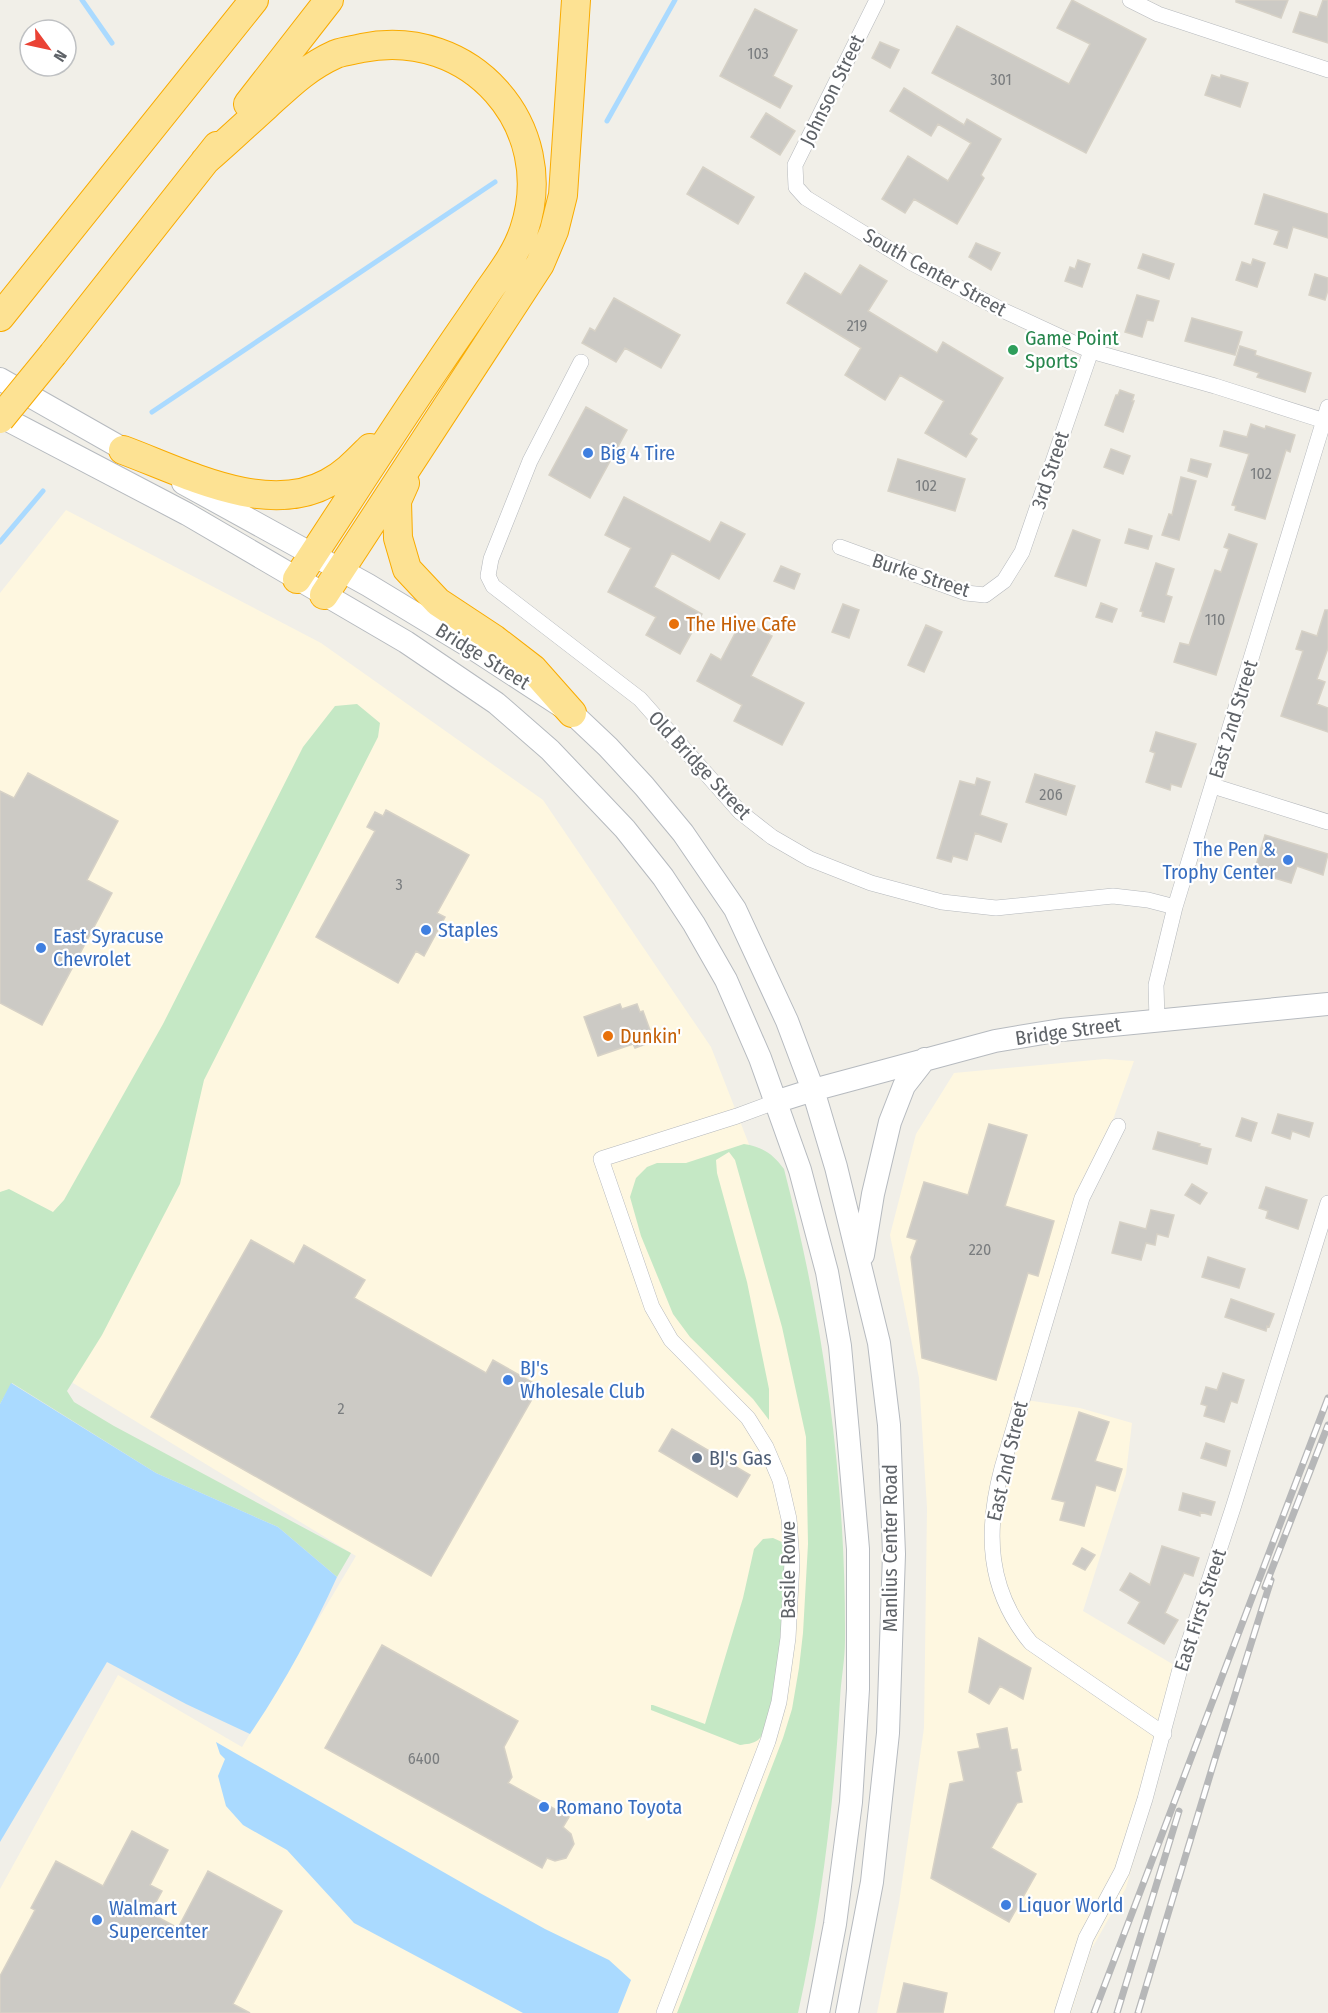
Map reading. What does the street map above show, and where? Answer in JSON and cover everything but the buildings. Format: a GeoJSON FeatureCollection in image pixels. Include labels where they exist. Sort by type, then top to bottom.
{"type":"FeatureCollection","features":[{"type":"Feature","properties":{"kind":"highway"},"geometry":{"type":"LineString","coordinates":[[0,317],[254,0]]}},
{"type":"Feature","properties":{"kind":"highway"},"geometry":{"type":"LineString","coordinates":[[0,417],[205,161],[329,0]]}},
{"type":"Feature","properties":{"kind":"highway"},"geometry":{"type":"LineString","coordinates":[[324,595],[540,264],[554,231],[563,195],[576,0]]}},
{"type":"Feature","properties":{"kind":"highway"},"geometry":{"type":"LineString","coordinates":[[205,161],[307,69],[338,53],[382,44],[414,46],[437,51],[455,59],[491,84],[513,114],[525,142],[533,174],[530,209],[516,252],[402,417],[297,579]]}},
{"type":"Feature","properties":{"kind":"highway"},"geometry":{"type":"LineString","coordinates":[[123,450],[235,492],[266,496],[289,494],[326,484],[344,473],[402,417]]}},
{"type":"Feature","properties":{"kind":"highway"},"geometry":{"type":"LineString","coordinates":[[423,443],[397,501],[398,538],[407,569],[438,602],[494,639],[532,669],[572,713]]}},
{"type":"Feature","properties":{"kind":"main road","name":"Bridge Street"},"geometry":{"type":"LineString","coordinates":[[0,379],[123,450],[340,569],[477,651],[572,713],[644,786],[683,833],[735,909],[787,1021],[813,1090]]}},
{"type":"Feature","properties":{"kind":"main road","name":"Bridge Street"},"geometry":{"type":"LineString","coordinates":[[0,417],[187,514],[406,642],[496,704],[550,750],[625,829],[663,877],[694,924],[726,980],[760,1058],[775,1102],[995,1041],[1061,1030],[1328,1004]]}},
{"type":"Feature","properties":{"kind":"main road"},"geometry":{"type":"LineString","coordinates":[[861,1266],[873,1194],[890,1122],[904,1086],[925,1059]]}},
{"type":"Feature","properties":{"kind":"main road","name":"Manlius Center Road"},"geometry":{"type":"LineString","coordinates":[[813,1090],[836,1167],[879,1343],[889,1425],[894,1554],[888,1733],[872,1882],[847,2013]]}},
{"type":"Feature","properties":{"kind":"main road","name":"Manlius Center Road"},"geometry":{"type":"LineString","coordinates":[[775,1102],[800,1170],[827,1272],[840,1346],[858,1549],[858,1689],[851,1802],[835,1924],[818,2013]]}},
{"type":"Feature","properties":{"kind":"street","name":"Johnson Street"},"geometry":{"type":"LineString","coordinates":[[795,181],[795,165],[877,0]]}},
{"type":"Feature","properties":{"kind":"street"},"geometry":{"type":"LineString","coordinates":[[1130,0],[1158,14],[1328,70]]}},
{"type":"Feature","properties":{"kind":"street","name":"South Center Street"},"geometry":{"type":"LineString","coordinates":[[795,181],[796,187],[806,198],[912,263],[1000,309],[1091,351],[1327,417]]}},
{"type":"Feature","properties":{"kind":"street","name":"3rd Street"},"geometry":{"type":"LineString","coordinates":[[1000,584],[1022,552],[1091,351]]}},
{"type":"Feature","properties":{"kind":"street","name":"Old Bridge Street"},"geometry":{"type":"LineString","coordinates":[[582,362],[525,471],[491,559],[488,576],[493,586],[640,699],[740,812],[772,837],[810,860],[871,883],[952,903],[996,908],[1113,896],[1148,900],[1175,907]]}},
{"type":"Feature","properties":{"kind":"street","name":"East 2nd Street"},"geometry":{"type":"LineString","coordinates":[[1157,1020],[1156,986],[1175,907],[1327,417]]}},
{"type":"Feature","properties":{"kind":"street","name":"Burke Street"},"geometry":{"type":"LineString","coordinates":[[840,548],[966,593],[985,595],[1000,584]]}},
{"type":"Feature","properties":{"kind":"street"},"geometry":{"type":"LineString","coordinates":[[1213,786],[1328,822]]}},
{"type":"Feature","properties":{"kind":"street","name":"Bridge Street"},"geometry":{"type":"LineString","coordinates":[[601,1159],[775,1102]]}},
{"type":"Feature","properties":{"kind":"street","name":"East 2nd Street"},"geometry":{"type":"LineString","coordinates":[[1118,1126],[1082,1198],[995,1492],[991,1534],[996,1575],[1008,1610],[1031,1643],[1164,1734]]}},
{"type":"Feature","properties":{"kind":"street","name":"Basile Rowe"},"geometry":{"type":"LineString","coordinates":[[601,1159],[652,1307],[671,1340],[748,1418],[765,1447],[780,1480],[789,1519],[792,1562],[788,1638],[779,1702],[768,1741],[664,2013]]}},
{"type":"Feature","properties":{"kind":"street","name":"East First Street"},"geometry":{"type":"LineString","coordinates":[[1062,2013],[1086,1938],[1122,1871],[1164,1734],[1180,1669],[1328,1203]]}},
{"type":"Feature","properties":{"kind":"shaded area"},"geometry":{"type":"Polygon","coordinates":[[[66,510],[321,643],[543,800],[711,1047],[759,1170],[814,1438],[816,1656],[685,2013],[0,2013],[0,1889],[118,1675],[242,1747],[356,1556],[73,1383],[25,1272],[0,1258],[0,593],[66,510]]]}},
{"type":"Feature","properties":{"kind":"shaded area"},"geometry":{"type":"Polygon","coordinates":[[[1105,1059],[1134,1061],[1013,1398],[1080,1408],[1132,1423],[1126,1474],[1083,1611],[1174,1665],[1186,1678],[1126,1888],[1091,1950],[1071,2013],[877,2013],[899,1903],[924,1728],[927,1508],[919,1378],[890,1235],[916,1134],[954,1073],[1105,1059]]]}},
{"type":"Feature","properties":{"kind":"green space"},"geometry":{"type":"Polygon","coordinates":[[[357,704],[380,723],[378,737],[204,1080],[180,1184],[102,1335],[67,1391],[74,1402],[114,1426],[351,1553],[337,1577],[278,1527],[156,1473],[12,1383],[0,1404],[0,1192],[9,1189],[53,1212],[64,1200],[163,1024],[303,747],[335,706],[357,704]]]}},
{"type":"Feature","properties":{"kind":"green space"},"geometry":{"type":"Polygon","coordinates":[[[744,1144],[767,1152],[784,1169],[811,1285],[837,1462],[842,1521],[844,1655],[825,1857],[798,2013],[677,2013],[783,1738],[792,1709],[803,1633],[808,1544],[806,1437],[782,1327],[735,1160],[729,1152],[716,1160],[717,1173],[747,1282],[769,1389],[769,1420],[753,1399],[690,1337],[673,1314],[641,1236],[630,1197],[636,1178],[647,1167],[657,1163],[686,1163],[744,1144]]]}},
{"type":"Feature","properties":{"kind":"green space"},"geometry":{"type":"Polygon","coordinates":[[[773,1538],[782,1542],[787,1548],[784,1589],[771,1707],[765,1728],[758,1740],[740,1745],[651,1710],[651,1705],[653,1705],[705,1724],[743,1598],[754,1549],[763,1539],[773,1538]]]}},
{"type":"Feature","properties":{"kind":"water"},"geometry":{"type":"Polygon","coordinates":[[[11,1383],[156,1473],[278,1527],[337,1577],[297,1657],[250,1734],[186,1704],[107,1662],[0,1842],[0,1404],[11,1383]]]}},
{"type":"Feature","properties":{"kind":"water"},"geometry":{"type":"Polygon","coordinates":[[[216,1742],[480,1893],[545,1929],[609,1960],[631,1980],[618,2013],[523,2013],[354,1923],[287,1850],[243,1825],[226,1806],[218,1776],[225,1759],[220,1754],[216,1742]]]}},
{"type":"Feature","properties":{"kind":"waterway"},"geometry":{"type":"LineString","coordinates":[[82,0],[112,43]]}},
{"type":"Feature","properties":{"kind":"waterway"},"geometry":{"type":"LineString","coordinates":[[607,121],[675,0]]}},
{"type":"Feature","properties":{"kind":"waterway"},"geometry":{"type":"LineString","coordinates":[[152,412],[495,182]]}},
{"type":"Feature","properties":{"kind":"waterway"},"geometry":{"type":"LineString","coordinates":[[0,542],[43,491]]}},
{"type":"Feature","properties":{"kind":"railway"},"geometry":{"type":"LineString","coordinates":[[1094,2013],[1328,1398]]}},
{"type":"Feature","properties":{"kind":"railway"},"geometry":{"type":"LineString","coordinates":[[1265,1587],[1328,1425]]}},
{"type":"Feature","properties":{"kind":"railway"},"geometry":{"type":"LineString","coordinates":[[1138,2013],[1271,1580]]}},
{"type":"Feature","properties":{"kind":"railway"},"geometry":{"type":"LineString","coordinates":[[1117,2013],[1179,1811]]}},
{"type":"Feature","properties":{"kind":"place","name":"Game Point Sports"},"geometry":{"type":"Point","coordinates":[1013,350]}},
{"type":"Feature","properties":{"kind":"place","name":"Big 4 Tire"},"geometry":{"type":"Point","coordinates":[588,453]}},
{"type":"Feature","properties":{"kind":"place","name":"The Hive Cafe"},"geometry":{"type":"Point","coordinates":[674,624]}},
{"type":"Feature","properties":{"kind":"place","name":"The Pen & Trophy Center"},"geometry":{"type":"Point","coordinates":[1288,860]}},
{"type":"Feature","properties":{"kind":"place","name":"Staples"},"geometry":{"type":"Point","coordinates":[426,930]}},
{"type":"Feature","properties":{"kind":"place","name":"East Syracuse Chevrolet"},"geometry":{"type":"Point","coordinates":[41,948]}},
{"type":"Feature","properties":{"kind":"place","name":"Dunkin'"},"geometry":{"type":"Point","coordinates":[608,1036]}},
{"type":"Feature","properties":{"kind":"place","name":"BJ's Wholesale Club"},"geometry":{"type":"Point","coordinates":[508,1380]}},
{"type":"Feature","properties":{"kind":"place","name":"BJ's Gas"},"geometry":{"type":"Point","coordinates":[697,1458]}},
{"type":"Feature","properties":{"kind":"place","name":"Romano Toyota"},"geometry":{"type":"Point","coordinates":[544,1807]}},
{"type":"Feature","properties":{"kind":"place","name":"Liquor World"},"geometry":{"type":"Point","coordinates":[1006,1905]}},
{"type":"Feature","properties":{"kind":"place","name":"Walmart Supercenter"},"geometry":{"type":"Point","coordinates":[97,1920]}}]}
